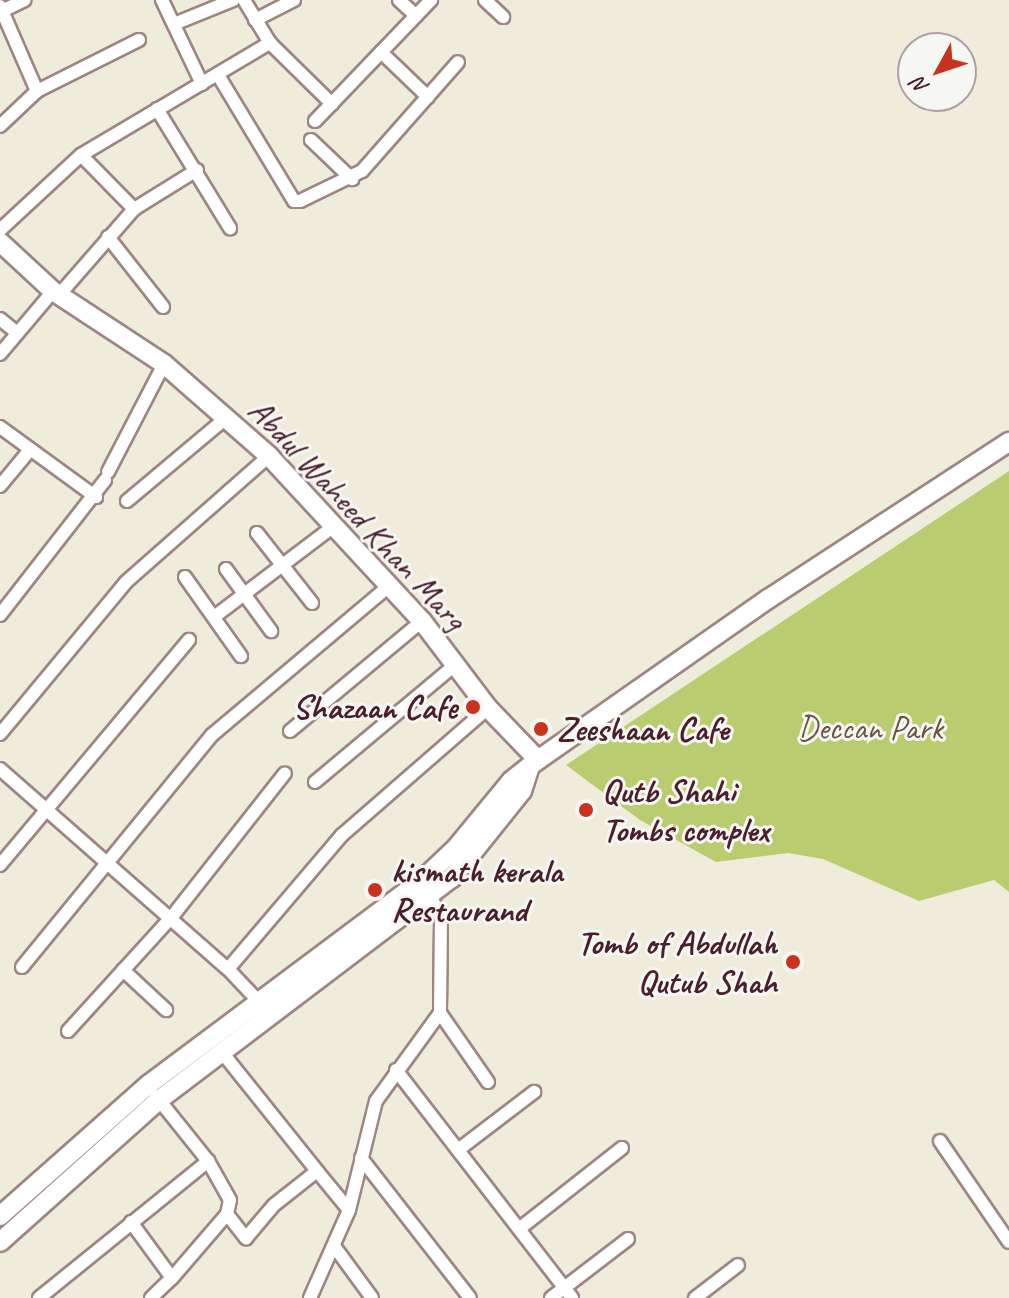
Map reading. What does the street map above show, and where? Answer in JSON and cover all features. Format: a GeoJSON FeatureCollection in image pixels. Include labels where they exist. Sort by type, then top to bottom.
{"type":"FeatureCollection","features":[{"type":"Feature","properties":{"kind":"street"},"geometry":{"type":"LineString","coordinates":[[25,0],[1,8],[5,32],[37,91]]}},
{"type":"Feature","properties":{"kind":"street"},"geometry":{"type":"LineString","coordinates":[[162,0],[202,84]]}},
{"type":"Feature","properties":{"kind":"street"},"geometry":{"type":"LineString","coordinates":[[174,24],[233,0]]}},
{"type":"Feature","properties":{"kind":"street"},"geometry":{"type":"LineString","coordinates":[[244,0],[270,43],[332,104]]}},
{"type":"Feature","properties":{"kind":"street"},"geometry":{"type":"LineString","coordinates":[[255,20],[294,0]]}},
{"type":"Feature","properties":{"kind":"street"},"geometry":{"type":"LineString","coordinates":[[399,0],[416,16]]}},
{"type":"Feature","properties":{"kind":"street"},"geometry":{"type":"LineString","coordinates":[[315,121],[431,0]]}},
{"type":"Feature","properties":{"kind":"street"},"geometry":{"type":"LineString","coordinates":[[485,0],[503,17]]}},
{"type":"Feature","properties":{"kind":"street"},"geometry":{"type":"LineString","coordinates":[[0,126],[37,91],[139,40]]}},
{"type":"Feature","properties":{"kind":"street"},"geometry":{"type":"LineString","coordinates":[[0,230],[81,155],[270,43]]}},
{"type":"Feature","properties":{"kind":"street"},"geometry":{"type":"LineString","coordinates":[[381,52],[428,97]]}},
{"type":"Feature","properties":{"kind":"street"},"geometry":{"type":"LineString","coordinates":[[218,75],[294,201],[352,179],[458,62]]}},
{"type":"Feature","properties":{"kind":"street"},"geometry":{"type":"LineString","coordinates":[[157,109],[230,228]]}},
{"type":"Feature","properties":{"kind":"street"},"geometry":{"type":"LineString","coordinates":[[311,140],[352,179]]}},
{"type":"Feature","properties":{"kind":"street"},"geometry":{"type":"LineString","coordinates":[[81,155],[134,209]]}},
{"type":"Feature","properties":{"kind":"street"},"geometry":{"type":"LineString","coordinates":[[0,354],[134,209],[197,170]]}},
{"type":"Feature","properties":{"kind":"street"},"geometry":{"type":"LineString","coordinates":[[108,237],[163,307]]}},
{"type":"Feature","properties":{"kind":"street","name":"Abdul Waheed Khan Marg"},"geometry":{"type":"LineString","coordinates":[[0,242],[56,293],[164,364],[269,456],[422,621],[533,765]]}},
{"type":"Feature","properties":{"kind":"street"},"geometry":{"type":"LineString","coordinates":[[0,319],[17,333]]}},
{"type":"Feature","properties":{"kind":"street"},"geometry":{"type":"LineString","coordinates":[[0,615],[96,497],[164,364]]}},
{"type":"Feature","properties":{"kind":"street"},"geometry":{"type":"LineString","coordinates":[[127,501],[226,418]]}},
{"type":"Feature","properties":{"kind":"street"},"geometry":{"type":"LineString","coordinates":[[0,427],[29,451],[40,452],[96,497]]}},
{"type":"Feature","properties":{"kind":"street"},"geometry":{"type":"LineString","coordinates":[[0,1216],[153,1093],[427,888],[512,780],[768,599],[1009,442]]}},
{"type":"Feature","properties":{"kind":"street"},"geometry":{"type":"LineString","coordinates":[[0,486],[29,451]]}},
{"type":"Feature","properties":{"kind":"street"},"geometry":{"type":"LineString","coordinates":[[0,734],[126,582],[269,456]]}},
{"type":"Feature","properties":{"kind":"street"},"geometry":{"type":"LineString","coordinates":[[214,617],[284,567],[334,526]]}},
{"type":"Feature","properties":{"kind":"street"},"geometry":{"type":"LineString","coordinates":[[257,533],[312,603]]}},
{"type":"Feature","properties":{"kind":"street"},"geometry":{"type":"LineString","coordinates":[[226,569],[271,631]]}},
{"type":"Feature","properties":{"kind":"street"},"geometry":{"type":"LineString","coordinates":[[185,577],[241,656]]}},
{"type":"Feature","properties":{"kind":"street"},"geometry":{"type":"LineString","coordinates":[[22,967],[212,735],[389,586]]}},
{"type":"Feature","properties":{"kind":"street"},"geometry":{"type":"LineString","coordinates":[[290,731],[422,621]]}},
{"type":"Feature","properties":{"kind":"street"},"geometry":{"type":"LineString","coordinates":[[0,865],[189,640]]}},
{"type":"Feature","properties":{"kind":"street"},"geometry":{"type":"LineString","coordinates":[[315,782],[455,665]]}},
{"type":"Feature","properties":{"kind":"street"},"geometry":{"type":"LineString","coordinates":[[228,969],[342,835],[488,708]]}},
{"type":"Feature","properties":{"kind":"street"},"geometry":{"type":"LineString","coordinates":[[0,769],[47,807],[228,969],[264,1008]]}},
{"type":"Feature","properties":{"kind":"street"},"geometry":{"type":"LineString","coordinates":[[68,1031],[171,918],[285,773]]}},
{"type":"Feature","properties":{"kind":"street"},"geometry":{"type":"LineString","coordinates":[[427,888],[441,917],[440,1013],[488,1082]]}},
{"type":"Feature","properties":{"kind":"street"},"geometry":{"type":"LineString","coordinates":[[123,970],[166,1010]]}},
{"type":"Feature","properties":{"kind":"street"},"geometry":{"type":"LineString","coordinates":[[0,1242],[153,1093],[221,1051],[264,1008]]}},
{"type":"Feature","properties":{"kind":"street"},"geometry":{"type":"LineString","coordinates":[[310,1298],[349,1210],[376,1101],[440,1013]]}},
{"type":"Feature","properties":{"kind":"street"},"geometry":{"type":"LineString","coordinates":[[221,1051],[349,1210]]}},
{"type":"Feature","properties":{"kind":"street"},"geometry":{"type":"LineString","coordinates":[[396,1070],[568,1293]]}},
{"type":"Feature","properties":{"kind":"street"},"geometry":{"type":"LineString","coordinates":[[458,1150],[534,1092]]}},
{"type":"Feature","properties":{"kind":"street"},"geometry":{"type":"LineString","coordinates":[[151,1298],[227,1214],[230,1200],[208,1161],[153,1093]]}},
{"type":"Feature","properties":{"kind":"street"},"geometry":{"type":"LineString","coordinates":[[940,1141],[1009,1242]]}},
{"type":"Feature","properties":{"kind":"street"},"geometry":{"type":"LineString","coordinates":[[519,1229],[622,1148]]}},
{"type":"Feature","properties":{"kind":"street"},"geometry":{"type":"LineString","coordinates":[[361,1158],[470,1298]]}},
{"type":"Feature","properties":{"kind":"street"},"geometry":{"type":"LineString","coordinates":[[39,1298],[208,1161]]}},
{"type":"Feature","properties":{"kind":"street"},"geometry":{"type":"LineString","coordinates":[[227,1214],[246,1238],[274,1205],[317,1171]]}},
{"type":"Feature","properties":{"kind":"street"},"geometry":{"type":"LineString","coordinates":[[131,1222],[172,1278]]}},
{"type":"Feature","properties":{"kind":"street"},"geometry":{"type":"LineString","coordinates":[[551,1298],[568,1293],[628,1239]]}},
{"type":"Feature","properties":{"kind":"street"},"geometry":{"type":"LineString","coordinates":[[334,1246],[372,1298]]}},
{"type":"Feature","properties":{"kind":"street"},"geometry":{"type":"LineString","coordinates":[[695,1298],[738,1265]]}},
{"type":"Feature","properties":{"kind":"green space","name":"Deccan Park"},"geometry":{"type":"Polygon","coordinates":[[[1009,471],[1009,892],[994,880],[919,901],[823,859],[788,853],[716,862],[640,820],[566,765],[1009,471]]]}},
{"type":"Feature","properties":{"kind":"place","name":"Shazaan Cafe"},"geometry":{"type":"Point","coordinates":[473,707]}},
{"type":"Feature","properties":{"kind":"place","name":"Zeeshaan Cafe"},"geometry":{"type":"Point","coordinates":[541,729]}},
{"type":"Feature","properties":{"kind":"place","name":"Qutb Shahi Tombs complex"},"geometry":{"type":"Point","coordinates":[586,810]}},
{"type":"Feature","properties":{"kind":"place","name":"kismath kerala Restaurand"},"geometry":{"type":"Point","coordinates":[375,890]}},
{"type":"Feature","properties":{"kind":"place","name":"Tomb of Abdullah Qutub Shah"},"geometry":{"type":"Point","coordinates":[793,962]}}]}
